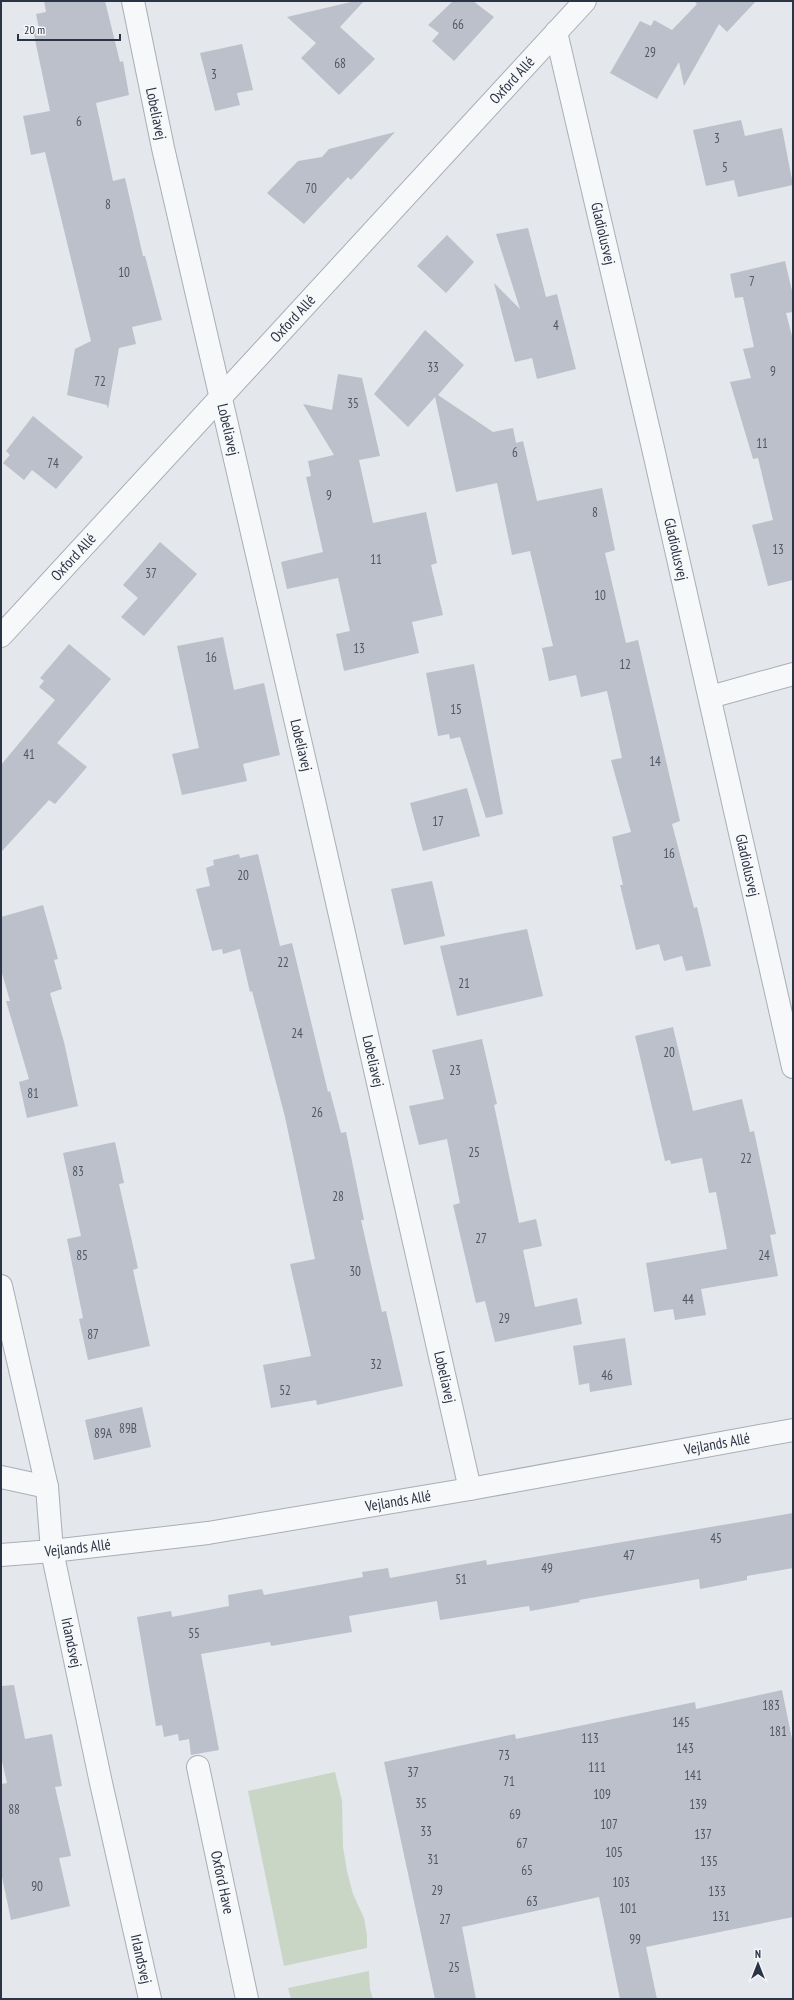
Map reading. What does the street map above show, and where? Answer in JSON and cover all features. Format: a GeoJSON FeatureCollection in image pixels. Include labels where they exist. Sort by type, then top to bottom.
{"type":"FeatureCollection","features":[{"type":"Feature","properties":{"kind":"street","name":"Lobeliavej"},"geometry":{"type":"LineString","coordinates":[[133,1],[163,148],[470,1489]]}},
{"type":"Feature","properties":{"kind":"street","name":"Oxford Allé"},"geometry":{"type":"LineString","coordinates":[[1,636],[585,1]]}},
{"type":"Feature","properties":{"kind":"street","name":"Gladiolusvej"},"geometry":{"type":"LineString","coordinates":[[556,32],[710,697],[793,1067]]}},
{"type":"Feature","properties":{"kind":"street"},"geometry":{"type":"LineString","coordinates":[[710,697],[793,674]]}},
{"type":"Feature","properties":{"kind":"street","name":"Irlandsvej"},"geometry":{"type":"LineString","coordinates":[[1,1286],[47,1487],[52,1551],[101,1783],[150,1999]]}},
{"type":"Feature","properties":{"kind":"street","name":"Vejlands Allé"},"geometry":{"type":"LineString","coordinates":[[1,1555],[52,1551],[208,1533],[470,1489],[793,1430]]}},
{"type":"Feature","properties":{"kind":"street"},"geometry":{"type":"LineString","coordinates":[[1,1477],[47,1487]]}},
{"type":"Feature","properties":{"kind":"street","name":"Oxford Have"},"geometry":{"type":"LineString","coordinates":[[198,1767],[247,1999]]}},
{"type":"Feature","properties":{"kind":"green space"},"geometry":{"type":"Polygon","coordinates":[[[335,1772],[342,1801],[343,1847],[347,1871],[353,1894],[364,1918],[367,1935],[367,1948],[284,1966],[248,1791],[335,1772]]]}},
{"type":"Feature","properties":{"kind":"green space"},"geometry":{"type":"Polygon","coordinates":[[[369,1971],[370,1989],[373,1999],[291,1999],[288,1988],[369,1971]]]}},
{"type":"Feature","properties":{"kind":"building"},"geometry":{"type":"Polygon","coordinates":[[[44,1],[105,1],[120,62],[123,61],[129,95],[96,103],[113,181],[125,178],[143,256],[145,256],[162,320],[132,327],[136,344],[119,348],[108,409],[107,405],[67,395],[75,349],[91,341],[45,152],[31,155],[23,116],[50,111],[33,30],[39,29],[36,14],[46,12],[44,1]]]}},
{"type":"Feature","properties":{"kind":"building"},"geometry":{"type":"Polygon","coordinates":[[[355,1],[364,1],[340,27],[375,59],[339,95],[301,58],[316,43],[287,17],[355,1]]]}},
{"type":"Feature","properties":{"kind":"building"},"geometry":{"type":"Polygon","coordinates":[[[453,1],[473,1],[494,17],[454,61],[432,41],[439,33],[428,25],[453,1]]]}},
{"type":"Feature","properties":{"kind":"building"},"geometry":{"type":"Polygon","coordinates":[[[694,1],[756,1],[727,32],[719,24],[684,86],[679,62],[657,99],[610,73],[640,21],[651,26],[654,20],[672,30],[697,4],[694,1]]]}},
{"type":"Feature","properties":{"kind":"building"},"geometry":{"type":"Polygon","coordinates":[[[242,44],[253,90],[237,93],[240,105],[215,111],[200,53],[242,44]]]}},
{"type":"Feature","properties":{"kind":"building"},"geometry":{"type":"Polygon","coordinates":[[[741,120],[745,136],[782,128],[793,185],[738,197],[734,180],[706,186],[693,130],[741,120]]]}},
{"type":"Feature","properties":{"kind":"building"},"geometry":{"type":"Polygon","coordinates":[[[395,132],[351,180],[348,177],[304,224],[267,193],[298,161],[322,157],[329,149],[395,132]]]}},
{"type":"Feature","properties":{"kind":"building"},"geometry":{"type":"Polygon","coordinates":[[[528,228],[546,297],[557,294],[576,369],[537,379],[532,358],[515,362],[494,283],[520,309],[496,234],[528,228]]]}},
{"type":"Feature","properties":{"kind":"building"},"geometry":{"type":"Polygon","coordinates":[[[447,235],[474,262],[446,293],[417,266],[447,235]]]}},
{"type":"Feature","properties":{"kind":"building"},"geometry":{"type":"Polygon","coordinates":[[[785,261],[793,295],[793,312],[786,313],[793,340],[793,580],[768,586],[752,525],[773,520],[758,458],[753,459],[730,382],[751,378],[743,349],[754,347],[743,297],[735,298],[730,274],[785,261]]]}},
{"type":"Feature","properties":{"kind":"building"},"geometry":{"type":"Polygon","coordinates":[[[425,330],[464,365],[438,395],[493,432],[513,428],[516,443],[523,441],[537,501],[602,488],[615,550],[605,553],[626,643],[638,640],[680,821],[672,824],[694,908],[697,907],[711,966],[686,971],[682,956],[664,961],[659,944],[636,950],[620,885],[623,885],[612,837],[631,832],[611,760],[622,758],[607,691],[581,697],[576,675],[549,681],[542,648],[553,646],[530,551],[512,555],[497,483],[456,492],[435,397],[408,427],[374,394],[425,330]]]}},
{"type":"Feature","properties":{"kind":"building"},"geometry":{"type":"Polygon","coordinates":[[[338,374],[362,378],[380,456],[359,460],[373,523],[426,512],[437,563],[431,565],[443,615],[412,622],[419,653],[344,671],[336,634],[350,631],[338,578],[287,589],[281,562],[323,552],[306,477],[311,476],[308,461],[334,455],[303,404],[332,410],[338,374]]]}},
{"type":"Feature","properties":{"kind":"building"},"geometry":{"type":"Polygon","coordinates":[[[33,416],[83,457],[56,489],[32,470],[24,480],[3,463],[10,455],[6,451],[33,416]]]}},
{"type":"Feature","properties":{"kind":"building"},"geometry":{"type":"Polygon","coordinates":[[[160,542],[197,574],[144,636],[121,617],[138,598],[123,585],[160,542]]]}},
{"type":"Feature","properties":{"kind":"building"},"geometry":{"type":"Polygon","coordinates":[[[223,637],[234,690],[264,683],[280,755],[243,764],[247,781],[182,795],[172,754],[199,748],[177,646],[223,637]]]}},
{"type":"Feature","properties":{"kind":"building"},"geometry":{"type":"Polygon","coordinates":[[[69,644],[111,679],[57,743],[87,767],[55,804],[49,800],[1,852],[1,765],[55,700],[39,687],[44,681],[40,678],[69,644]]]}},
{"type":"Feature","properties":{"kind":"building"},"geometry":{"type":"Polygon","coordinates":[[[474,664],[503,814],[486,818],[460,737],[450,739],[449,734],[438,736],[426,673],[474,664]]]}},
{"type":"Feature","properties":{"kind":"building"},"geometry":{"type":"Polygon","coordinates":[[[467,788],[480,836],[423,851],[410,803],[467,788]]]}},
{"type":"Feature","properties":{"kind":"building"},"geometry":{"type":"Polygon","coordinates":[[[239,854],[240,858],[258,854],[280,946],[292,943],[328,1092],[330,1091],[341,1133],[346,1132],[364,1220],[361,1220],[382,1312],[386,1311],[403,1386],[317,1405],[316,1400],[271,1408],[263,1365],[311,1356],[290,1264],[315,1259],[285,1117],[252,991],[250,992],[240,949],[223,954],[222,949],[212,951],[196,889],[210,886],[206,868],[214,865],[213,860],[239,854]]]}},
{"type":"Feature","properties":{"kind":"building"},"geometry":{"type":"Polygon","coordinates":[[[432,881],[445,936],[404,945],[391,889],[432,881]]]}},
{"type":"Feature","properties":{"kind":"building"},"geometry":{"type":"Polygon","coordinates":[[[43,905],[58,959],[54,960],[62,989],[50,993],[64,1042],[78,1106],[27,1118],[19,1082],[29,1079],[6,1001],[10,1001],[1,970],[1,917],[43,905]]]}},
{"type":"Feature","properties":{"kind":"building"},"geometry":{"type":"Polygon","coordinates":[[[527,929],[543,996],[457,1016],[440,946],[527,929]]]}},
{"type":"Feature","properties":{"kind":"building"},"geometry":{"type":"Polygon","coordinates":[[[673,1027],[693,1111],[742,1099],[750,1132],[754,1131],[776,1234],[770,1235],[778,1276],[701,1289],[706,1315],[675,1320],[673,1309],[654,1312],[646,1263],[727,1249],[716,1192],[709,1193],[702,1158],[671,1164],[670,1160],[665,1161],[635,1036],[673,1027]]]}},
{"type":"Feature","properties":{"kind":"building"},"geometry":{"type":"Polygon","coordinates":[[[482,1039],[497,1104],[494,1105],[519,1223],[536,1219],[542,1246],[523,1250],[535,1307],[577,1298],[582,1324],[495,1342],[485,1301],[476,1303],[453,1205],[460,1203],[447,1139],[419,1145],[409,1106],[444,1099],[432,1050],[482,1039]]]}},
{"type":"Feature","properties":{"kind":"building"},"geometry":{"type":"Polygon","coordinates":[[[115,1142],[124,1183],[119,1184],[138,1268],[133,1270],[150,1346],[88,1360],[79,1319],[83,1318],[67,1239],[81,1236],[63,1153],[115,1142]]]}},
{"type":"Feature","properties":{"kind":"building"},"geometry":{"type":"Polygon","coordinates":[[[625,1338],[632,1385],[590,1392],[589,1383],[579,1385],[573,1346],[625,1338]]]}},
{"type":"Feature","properties":{"kind":"building"},"geometry":{"type":"Polygon","coordinates":[[[142,1407],[151,1447],[94,1460],[85,1420],[142,1407]]]}},
{"type":"Feature","properties":{"kind":"building"},"geometry":{"type":"Polygon","coordinates":[[[793,1513],[793,1568],[747,1576],[747,1580],[700,1589],[699,1579],[579,1600],[580,1602],[530,1611],[529,1606],[440,1620],[437,1601],[349,1616],[352,1632],[271,1646],[270,1642],[201,1654],[219,1750],[191,1755],[189,1739],[179,1741],[178,1734],[164,1737],[162,1725],[156,1726],[137,1617],[171,1611],[172,1617],[229,1606],[228,1595],[262,1589],[264,1595],[363,1577],[362,1572],[388,1568],[390,1578],[486,1560],[487,1565],[793,1513]]]}},
{"type":"Feature","properties":{"kind":"building"},"geometry":{"type":"Polygon","coordinates":[[[14,1685],[25,1739],[52,1734],[62,1786],[55,1787],[71,1856],[59,1858],[70,1906],[11,1920],[1,1872],[1,1784],[7,1783],[1,1757],[1,1686],[14,1685]]]}},
{"type":"Feature","properties":{"kind":"building"},"geometry":{"type":"Polygon","coordinates":[[[782,1690],[793,1744],[793,1917],[646,1947],[657,1999],[620,1999],[599,1897],[462,1927],[476,1999],[435,1999],[384,1762],[515,1734],[516,1739],[695,1702],[696,1709],[782,1690]]]}}]}
